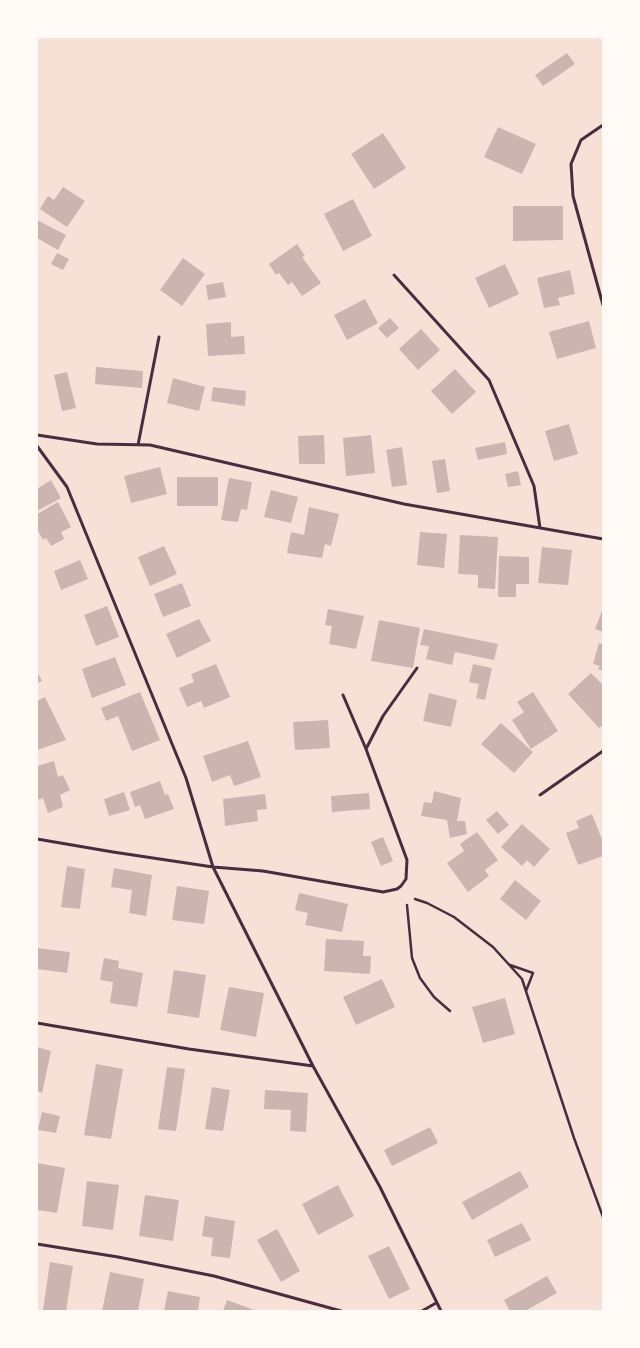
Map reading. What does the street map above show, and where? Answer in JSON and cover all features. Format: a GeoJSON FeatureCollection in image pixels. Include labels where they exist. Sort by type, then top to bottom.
{"type":"FeatureCollection","features":[{"type":"Feature","properties":{"kind":"lane"},"geometry":{"type":"LineString","coordinates":[[603,125],[581,140],[571,164],[573,196],[603,305]]}},
{"type":"Feature","properties":{"kind":"lane"},"geometry":{"type":"LineString","coordinates":[[394,275],[489,380],[534,486],[540,528]]}},
{"type":"Feature","properties":{"kind":"lane"},"geometry":{"type":"LineString","coordinates":[[138,445],[158,337]]}},
{"type":"Feature","properties":{"kind":"lane"},"geometry":{"type":"LineString","coordinates":[[37,435],[97,444],[150,445],[404,504],[603,539]]}},
{"type":"Feature","properties":{"kind":"lane"},"geometry":{"type":"LineString","coordinates":[[37,446],[67,487],[186,778],[213,867],[313,1066],[380,1187],[441,1311]]}},
{"type":"Feature","properties":{"kind":"lane"},"geometry":{"type":"LineString","coordinates":[[366,749],[383,716],[417,668]]}},
{"type":"Feature","properties":{"kind":"lane"},"geometry":{"type":"LineString","coordinates":[[37,839],[213,867],[264,871],[387,892],[397,889],[406,879],[407,860],[366,749],[343,695]]}},
{"type":"Feature","properties":{"kind":"lane"},"geometry":{"type":"LineString","coordinates":[[540,795],[603,751]]}},
{"type":"Feature","properties":{"kind":"lane"},"geometry":{"type":"LineString","coordinates":[[37,1023],[189,1049],[313,1066]]}},
{"type":"Feature","properties":{"kind":"lane"},"geometry":{"type":"LineString","coordinates":[[37,1244],[118,1257],[214,1276],[341,1311]]}},
{"type":"Feature","properties":{"kind":"lane"},"geometry":{"type":"LineString","coordinates":[[422,1311],[436,1303]]}},
{"type":"Feature","properties":{"kind":"path"},"geometry":{"type":"LineString","coordinates":[[387,892],[427,903],[454,917],[493,947],[522,979],[574,1138],[603,1217]]}},
{"type":"Feature","properties":{"kind":"path"},"geometry":{"type":"LineString","coordinates":[[406,897],[412,958],[420,978],[434,997],[450,1011]]}},
{"type":"Feature","properties":{"kind":"path"},"geometry":{"type":"LineString","coordinates":[[509,965],[533,973],[526,991]]}},
{"type":"Feature","properties":{"kind":"building"},"geometry":{"type":"Polygon","coordinates":[[[567,53],[575,64],[543,86],[535,75],[567,53]]]}},
{"type":"Feature","properties":{"kind":"building"},"geometry":{"type":"Polygon","coordinates":[[[498,127],[536,144],[522,174],[484,157],[498,127]]]}},
{"type":"Feature","properties":{"kind":"building"},"geometry":{"type":"Polygon","coordinates":[[[383,133],[406,168],[374,189],[351,154],[383,133]]]}},
{"type":"Feature","properties":{"kind":"building"},"geometry":{"type":"Polygon","coordinates":[[[63,187],[85,201],[67,227],[40,209],[48,196],[54,200],[63,187]]]}},
{"type":"Feature","properties":{"kind":"building"},"geometry":{"type":"Polygon","coordinates":[[[353,199],[372,236],[343,251],[324,214],[353,199]]]}},
{"type":"Feature","properties":{"kind":"building"},"geometry":{"type":"Polygon","coordinates":[[[513,206],[563,206],[563,240],[513,241],[513,206]]]}},
{"type":"Feature","properties":{"kind":"building"},"geometry":{"type":"Polygon","coordinates":[[[37,220],[66,235],[58,250],[37,238],[37,220]]]}},
{"type":"Feature","properties":{"kind":"building"},"geometry":{"type":"Polygon","coordinates":[[[297,244],[305,256],[302,257],[321,283],[302,296],[292,282],[288,285],[279,273],[276,275],[269,264],[297,244]]]}},
{"type":"Feature","properties":{"kind":"building"},"geometry":{"type":"Polygon","coordinates":[[[57,253],[69,259],[63,270],[51,264],[57,253]]]}},
{"type":"Feature","properties":{"kind":"building"},"geometry":{"type":"Polygon","coordinates":[[[183,258],[205,274],[182,306],[160,290],[183,258]]]}},
{"type":"Feature","properties":{"kind":"building"},"geometry":{"type":"Polygon","coordinates":[[[505,264],[519,294],[489,308],[475,278],[505,264]]]}},
{"type":"Feature","properties":{"kind":"building"},"geometry":{"type":"Polygon","coordinates":[[[570,270],[575,294],[558,298],[560,305],[544,308],[537,278],[570,270]]]}},
{"type":"Feature","properties":{"kind":"building"},"geometry":{"type":"Polygon","coordinates":[[[223,282],[226,297],[208,300],[206,285],[223,282]]]}},
{"type":"Feature","properties":{"kind":"building"},"geometry":{"type":"Polygon","coordinates":[[[365,299],[378,323],[347,340],[334,315],[365,299]]]}},
{"type":"Feature","properties":{"kind":"building"},"geometry":{"type":"Polygon","coordinates":[[[390,318],[399,328],[387,338],[378,328],[390,318]]]}},
{"type":"Feature","properties":{"kind":"building"},"geometry":{"type":"Polygon","coordinates":[[[589,321],[596,348],[557,359],[549,332],[589,321]]]}},
{"type":"Feature","properties":{"kind":"building"},"geometry":{"type":"Polygon","coordinates":[[[231,322],[231,337],[244,336],[245,354],[208,356],[206,324],[231,322]]]}},
{"type":"Feature","properties":{"kind":"building"},"geometry":{"type":"Polygon","coordinates":[[[421,329],[440,350],[418,370],[399,349],[421,329]]]}},
{"type":"Feature","properties":{"kind":"building"},"geometry":{"type":"Polygon","coordinates":[[[96,367],[143,371],[142,388],[95,384],[96,367]]]}},
{"type":"Feature","properties":{"kind":"building"},"geometry":{"type":"Polygon","coordinates":[[[455,369],[476,392],[452,414],[431,391],[455,369]]]}},
{"type":"Feature","properties":{"kind":"building"},"geometry":{"type":"Polygon","coordinates":[[[67,372],[76,408],[62,411],[54,375],[67,372]]]}},
{"type":"Feature","properties":{"kind":"building"},"geometry":{"type":"Polygon","coordinates":[[[173,378],[205,387],[199,411],[167,403],[173,378]]]}},
{"type":"Feature","properties":{"kind":"building"},"geometry":{"type":"Polygon","coordinates":[[[213,387],[246,391],[245,406],[211,401],[213,387]]]}},
{"type":"Feature","properties":{"kind":"building"},"geometry":{"type":"Polygon","coordinates":[[[569,424],[578,454],[554,461],[545,431],[569,424]]]}},
{"type":"Feature","properties":{"kind":"building"},"geometry":{"type":"Polygon","coordinates":[[[324,435],[325,464],[299,464],[298,436],[324,435]]]}},
{"type":"Feature","properties":{"kind":"building"},"geometry":{"type":"Polygon","coordinates":[[[371,435],[375,473],[346,476],[343,438],[371,435]]]}},
{"type":"Feature","properties":{"kind":"building"},"geometry":{"type":"Polygon","coordinates":[[[505,442],[507,454],[478,460],[475,448],[505,442]]]}},
{"type":"Feature","properties":{"kind":"building"},"geometry":{"type":"Polygon","coordinates":[[[402,447],[407,485],[392,487],[386,450],[402,447]]]}},
{"type":"Feature","properties":{"kind":"building"},"geometry":{"type":"Polygon","coordinates":[[[445,459],[450,491],[437,493],[432,461],[445,459]]]}},
{"type":"Feature","properties":{"kind":"building"},"geometry":{"type":"Polygon","coordinates":[[[160,467],[167,494],[131,503],[124,476],[160,467]]]}},
{"type":"Feature","properties":{"kind":"building"},"geometry":{"type":"Polygon","coordinates":[[[518,471],[521,485],[508,487],[505,474],[518,471]]]}},
{"type":"Feature","properties":{"kind":"building"},"geometry":{"type":"Polygon","coordinates":[[[177,477],[218,477],[218,506],[177,506],[177,477]]]}},
{"type":"Feature","properties":{"kind":"building"},"geometry":{"type":"Polygon","coordinates":[[[229,478],[252,482],[247,510],[241,509],[238,522],[221,520],[229,478]]]}},
{"type":"Feature","properties":{"kind":"building"},"geometry":{"type":"Polygon","coordinates":[[[51,480],[61,498],[37,511],[37,489],[51,480]]]}},
{"type":"Feature","properties":{"kind":"building"},"geometry":{"type":"Polygon","coordinates":[[[271,490],[298,497],[291,523],[264,517],[271,490]]]}},
{"type":"Feature","properties":{"kind":"building"},"geometry":{"type":"Polygon","coordinates":[[[58,502],[71,527],[61,532],[64,539],[51,546],[46,538],[43,540],[37,529],[37,514],[58,502]]]}},
{"type":"Feature","properties":{"kind":"building"},"geometry":{"type":"Polygon","coordinates":[[[309,507],[339,514],[331,546],[325,544],[322,558],[287,553],[291,532],[304,535],[309,507]]]}},
{"type":"Feature","properties":{"kind":"building"},"geometry":{"type":"Polygon","coordinates":[[[420,532],[447,534],[444,568],[417,565],[420,532]]]}},
{"type":"Feature","properties":{"kind":"building"},"geometry":{"type":"Polygon","coordinates":[[[460,535],[498,537],[495,589],[478,588],[478,575],[458,574],[460,535]]]}},
{"type":"Feature","properties":{"kind":"building"},"geometry":{"type":"Polygon","coordinates":[[[164,546],[177,574],[150,586],[138,557],[164,546]]]}},
{"type":"Feature","properties":{"kind":"building"},"geometry":{"type":"Polygon","coordinates":[[[542,547],[572,550],[568,585],[538,583],[542,547]]]}},
{"type":"Feature","properties":{"kind":"building"},"geometry":{"type":"Polygon","coordinates":[[[499,556],[529,557],[529,584],[516,584],[516,597],[498,597],[499,556]]]}},
{"type":"Feature","properties":{"kind":"building"},"geometry":{"type":"Polygon","coordinates":[[[80,560],[88,579],[61,590],[54,571],[80,560]]]}},
{"type":"Feature","properties":{"kind":"building"},"geometry":{"type":"Polygon","coordinates":[[[182,583],[191,606],[163,617],[154,594],[182,583]]]}},
{"type":"Feature","properties":{"kind":"building"},"geometry":{"type":"Polygon","coordinates":[[[107,606],[119,637],[96,646],[84,615],[107,606]]]}},
{"type":"Feature","properties":{"kind":"building"},"geometry":{"type":"Polygon","coordinates":[[[603,608],[603,632],[595,629],[603,608]]]}},
{"type":"Feature","properties":{"kind":"building"},"geometry":{"type":"Polygon","coordinates":[[[328,609],[364,616],[356,649],[329,644],[332,626],[325,625],[328,609]]]}},
{"type":"Feature","properties":{"kind":"building"},"geometry":{"type":"Polygon","coordinates":[[[199,619],[211,641],[177,658],[166,634],[199,619]]]}},
{"type":"Feature","properties":{"kind":"building"},"geometry":{"type":"Polygon","coordinates":[[[379,620],[420,628],[413,668],[371,661],[379,620]]]}},
{"type":"Feature","properties":{"kind":"building"},"geometry":{"type":"Polygon","coordinates":[[[424,629],[498,644],[494,660],[455,652],[452,665],[426,659],[429,646],[420,645],[424,629]]]}},
{"type":"Feature","properties":{"kind":"building"},"geometry":{"type":"Polygon","coordinates":[[[599,643],[603,644],[603,671],[598,669],[600,666],[593,664],[599,643]]]}},
{"type":"Feature","properties":{"kind":"building"},"geometry":{"type":"Polygon","coordinates":[[[115,657],[126,685],[92,698],[82,669],[115,657]]]}},
{"type":"Feature","properties":{"kind":"building"},"geometry":{"type":"Polygon","coordinates":[[[216,664],[230,697],[204,708],[201,701],[187,707],[179,688],[194,682],[191,674],[216,664]]]}},
{"type":"Feature","properties":{"kind":"building"},"geometry":{"type":"Polygon","coordinates":[[[473,664],[492,668],[485,700],[476,698],[479,684],[469,682],[473,664]]]}},
{"type":"Feature","properties":{"kind":"building"},"geometry":{"type":"Polygon","coordinates":[[[37,671],[42,681],[37,683],[37,671]]]}},
{"type":"Feature","properties":{"kind":"building"},"geometry":{"type":"Polygon","coordinates":[[[591,673],[603,685],[603,725],[599,728],[568,694],[591,673]]]}},
{"type":"Feature","properties":{"kind":"building"},"geometry":{"type":"Polygon","coordinates":[[[140,692],[160,740],[132,751],[118,716],[106,721],[101,708],[140,692]]]}},
{"type":"Feature","properties":{"kind":"building"},"geometry":{"type":"Polygon","coordinates":[[[533,692],[558,731],[531,749],[512,720],[524,712],[517,702],[533,692]]]}},
{"type":"Feature","properties":{"kind":"building"},"geometry":{"type":"Polygon","coordinates":[[[429,693],[457,700],[451,727],[423,721],[429,693]]]}},
{"type":"Feature","properties":{"kind":"building"},"geometry":{"type":"Polygon","coordinates":[[[45,697],[66,740],[37,750],[37,701],[45,697]]]}},
{"type":"Feature","properties":{"kind":"building"},"geometry":{"type":"Polygon","coordinates":[[[328,720],[330,748],[295,750],[293,722],[328,720]]]}},
{"type":"Feature","properties":{"kind":"building"},"geometry":{"type":"Polygon","coordinates":[[[501,723],[533,752],[514,773],[481,744],[501,723]]]}},
{"type":"Feature","properties":{"kind":"building"},"geometry":{"type":"Polygon","coordinates":[[[248,741],[261,777],[234,786],[230,775],[212,782],[203,756],[248,741]]]}},
{"type":"Feature","properties":{"kind":"building"},"geometry":{"type":"Polygon","coordinates":[[[54,761],[58,777],[63,775],[70,790],[60,795],[63,807],[48,813],[43,798],[37,800],[37,766],[54,761]]]}},
{"type":"Feature","properties":{"kind":"building"},"geometry":{"type":"Polygon","coordinates":[[[160,781],[165,795],[168,794],[174,809],[145,819],[140,805],[135,807],[130,792],[160,781]]]}},
{"type":"Feature","properties":{"kind":"building"},"geometry":{"type":"Polygon","coordinates":[[[434,791],[461,798],[457,821],[465,821],[467,834],[450,838],[447,820],[421,816],[424,802],[432,803],[434,791]]]}},
{"type":"Feature","properties":{"kind":"building"},"geometry":{"type":"Polygon","coordinates":[[[124,792],[130,810],[109,816],[104,799],[124,792]]]}},
{"type":"Feature","properties":{"kind":"building"},"geometry":{"type":"Polygon","coordinates":[[[369,793],[370,809],[332,812],[331,796],[369,793]]]}},
{"type":"Feature","properties":{"kind":"building"},"geometry":{"type":"Polygon","coordinates":[[[265,794],[267,809],[257,810],[258,821],[225,826],[223,799],[265,794]]]}},
{"type":"Feature","properties":{"kind":"building"},"geometry":{"type":"Polygon","coordinates":[[[497,811],[509,825],[498,834],[486,820],[497,811]]]}},
{"type":"Feature","properties":{"kind":"building"},"geometry":{"type":"Polygon","coordinates":[[[592,814],[603,842],[603,856],[578,865],[566,833],[579,828],[576,821],[592,814]]]}},
{"type":"Feature","properties":{"kind":"building"},"geometry":{"type":"Polygon","coordinates":[[[522,824],[550,849],[534,867],[527,860],[522,866],[501,847],[522,824]]]}},
{"type":"Feature","properties":{"kind":"building"},"geometry":{"type":"Polygon","coordinates":[[[477,832],[498,860],[485,870],[489,876],[468,892],[447,863],[464,851],[460,844],[477,832]]]}},
{"type":"Feature","properties":{"kind":"building"},"geometry":{"type":"Polygon","coordinates":[[[383,837],[393,861],[381,866],[371,842],[383,837]]]}},
{"type":"Feature","properties":{"kind":"building"},"geometry":{"type":"Polygon","coordinates":[[[67,866],[85,869],[80,909],[61,907],[67,866]]]}},
{"type":"Feature","properties":{"kind":"building"},"geometry":{"type":"Polygon","coordinates":[[[114,868],[152,875],[146,916],[129,913],[132,890],[111,887],[114,868]]]}},
{"type":"Feature","properties":{"kind":"building"},"geometry":{"type":"Polygon","coordinates":[[[515,880],[541,901],[526,920],[500,899],[515,880]]]}},
{"type":"Feature","properties":{"kind":"building"},"geometry":{"type":"Polygon","coordinates":[[[177,886],[209,891],[204,924],[172,920],[177,886]]]}},
{"type":"Feature","properties":{"kind":"building"},"geometry":{"type":"Polygon","coordinates":[[[299,893],[348,904],[342,932],[305,925],[308,913],[295,910],[299,893]]]}},
{"type":"Feature","properties":{"kind":"building"},"geometry":{"type":"Polygon","coordinates":[[[326,939],[364,941],[363,956],[371,956],[370,974],[324,971],[326,939]]]}},
{"type":"Feature","properties":{"kind":"building"},"geometry":{"type":"Polygon","coordinates":[[[37,948],[70,952],[67,973],[37,969],[37,948]]]}},
{"type":"Feature","properties":{"kind":"building"},"geometry":{"type":"Polygon","coordinates":[[[104,958],[119,961],[118,968],[143,973],[137,1007],[110,1003],[113,982],[100,980],[104,958]]]}},
{"type":"Feature","properties":{"kind":"building"},"geometry":{"type":"Polygon","coordinates":[[[174,970],[206,975],[199,1018],[167,1013],[174,970]]]}},
{"type":"Feature","properties":{"kind":"building"},"geometry":{"type":"Polygon","coordinates":[[[382,979],[395,1007],[356,1025],[343,997],[382,979]]]}},
{"type":"Feature","properties":{"kind":"building"},"geometry":{"type":"Polygon","coordinates":[[[229,987],[264,993],[256,1037],[220,1030],[229,987]]]}},
{"type":"Feature","properties":{"kind":"building"},"geometry":{"type":"Polygon","coordinates":[[[505,998],[515,1034],[483,1043],[472,1007],[505,998]]]}},
{"type":"Feature","properties":{"kind":"building"},"geometry":{"type":"Polygon","coordinates":[[[37,1047],[51,1051],[42,1093],[37,1091],[37,1047]]]}},
{"type":"Feature","properties":{"kind":"building"},"geometry":{"type":"Polygon","coordinates":[[[96,1064],[123,1069],[111,1139],[84,1135],[96,1064]]]}},
{"type":"Feature","properties":{"kind":"building"},"geometry":{"type":"Polygon","coordinates":[[[167,1067],[185,1069],[176,1131],[158,1129],[167,1067]]]}},
{"type":"Feature","properties":{"kind":"building"},"geometry":{"type":"Polygon","coordinates":[[[212,1087],[230,1090],[223,1131],[205,1129],[212,1087]]]}},
{"type":"Feature","properties":{"kind":"building"},"geometry":{"type":"Polygon","coordinates":[[[265,1090],[308,1093],[306,1132],[290,1131],[291,1110],[264,1109],[265,1090]]]}},
{"type":"Feature","properties":{"kind":"building"},"geometry":{"type":"Polygon","coordinates":[[[42,1112],[60,1116],[56,1133],[38,1130],[42,1112]]]}},
{"type":"Feature","properties":{"kind":"building"},"geometry":{"type":"Polygon","coordinates":[[[430,1127],[438,1143],[392,1166],[384,1150],[430,1127]]]}},
{"type":"Feature","properties":{"kind":"building"},"geometry":{"type":"Polygon","coordinates":[[[37,1163],[65,1168],[57,1213],[37,1210],[37,1163]]]}},
{"type":"Feature","properties":{"kind":"building"},"geometry":{"type":"Polygon","coordinates":[[[520,1171],[529,1187],[472,1220],[462,1202],[520,1171]]]}},
{"type":"Feature","properties":{"kind":"building"},"geometry":{"type":"Polygon","coordinates":[[[87,1181],[119,1185],[113,1230],[82,1226],[87,1181]]]}},
{"type":"Feature","properties":{"kind":"building"},"geometry":{"type":"Polygon","coordinates":[[[338,1185],[354,1216],[318,1235],[302,1204],[338,1185]]]}},
{"type":"Feature","properties":{"kind":"building"},"geometry":{"type":"Polygon","coordinates":[[[145,1195],[179,1200],[173,1241],[139,1236],[145,1195]]]}},
{"type":"Feature","properties":{"kind":"building"},"geometry":{"type":"Polygon","coordinates":[[[205,1216],[235,1221],[230,1258],[211,1256],[213,1238],[202,1236],[205,1216]]]}},
{"type":"Feature","properties":{"kind":"building"},"geometry":{"type":"Polygon","coordinates":[[[522,1223],[531,1240],[495,1257],[487,1240],[522,1223]]]}},
{"type":"Feature","properties":{"kind":"building"},"geometry":{"type":"Polygon","coordinates":[[[277,1229],[300,1271],[281,1282],[257,1240],[277,1229]]]}},
{"type":"Feature","properties":{"kind":"building"},"geometry":{"type":"Polygon","coordinates":[[[389,1246],[410,1289],[389,1299],[368,1256],[389,1246]]]}},
{"type":"Feature","properties":{"kind":"building"},"geometry":{"type":"Polygon","coordinates":[[[50,1262],[73,1266],[66,1311],[43,1310],[50,1262]]]}},
{"type":"Feature","properties":{"kind":"building"},"geometry":{"type":"Polygon","coordinates":[[[110,1272],[144,1279],[138,1311],[102,1311],[110,1272]]]}},
{"type":"Feature","properties":{"kind":"building"},"geometry":{"type":"Polygon","coordinates":[[[547,1276],[557,1293],[525,1311],[510,1311],[504,1300],[547,1276]]]}},
{"type":"Feature","properties":{"kind":"building"},"geometry":{"type":"Polygon","coordinates":[[[168,1291],[200,1297],[198,1311],[164,1311],[168,1291]]]}},
{"type":"Feature","properties":{"kind":"building"},"geometry":{"type":"Polygon","coordinates":[[[227,1300],[257,1311],[223,1311],[227,1300]]]}}]}
